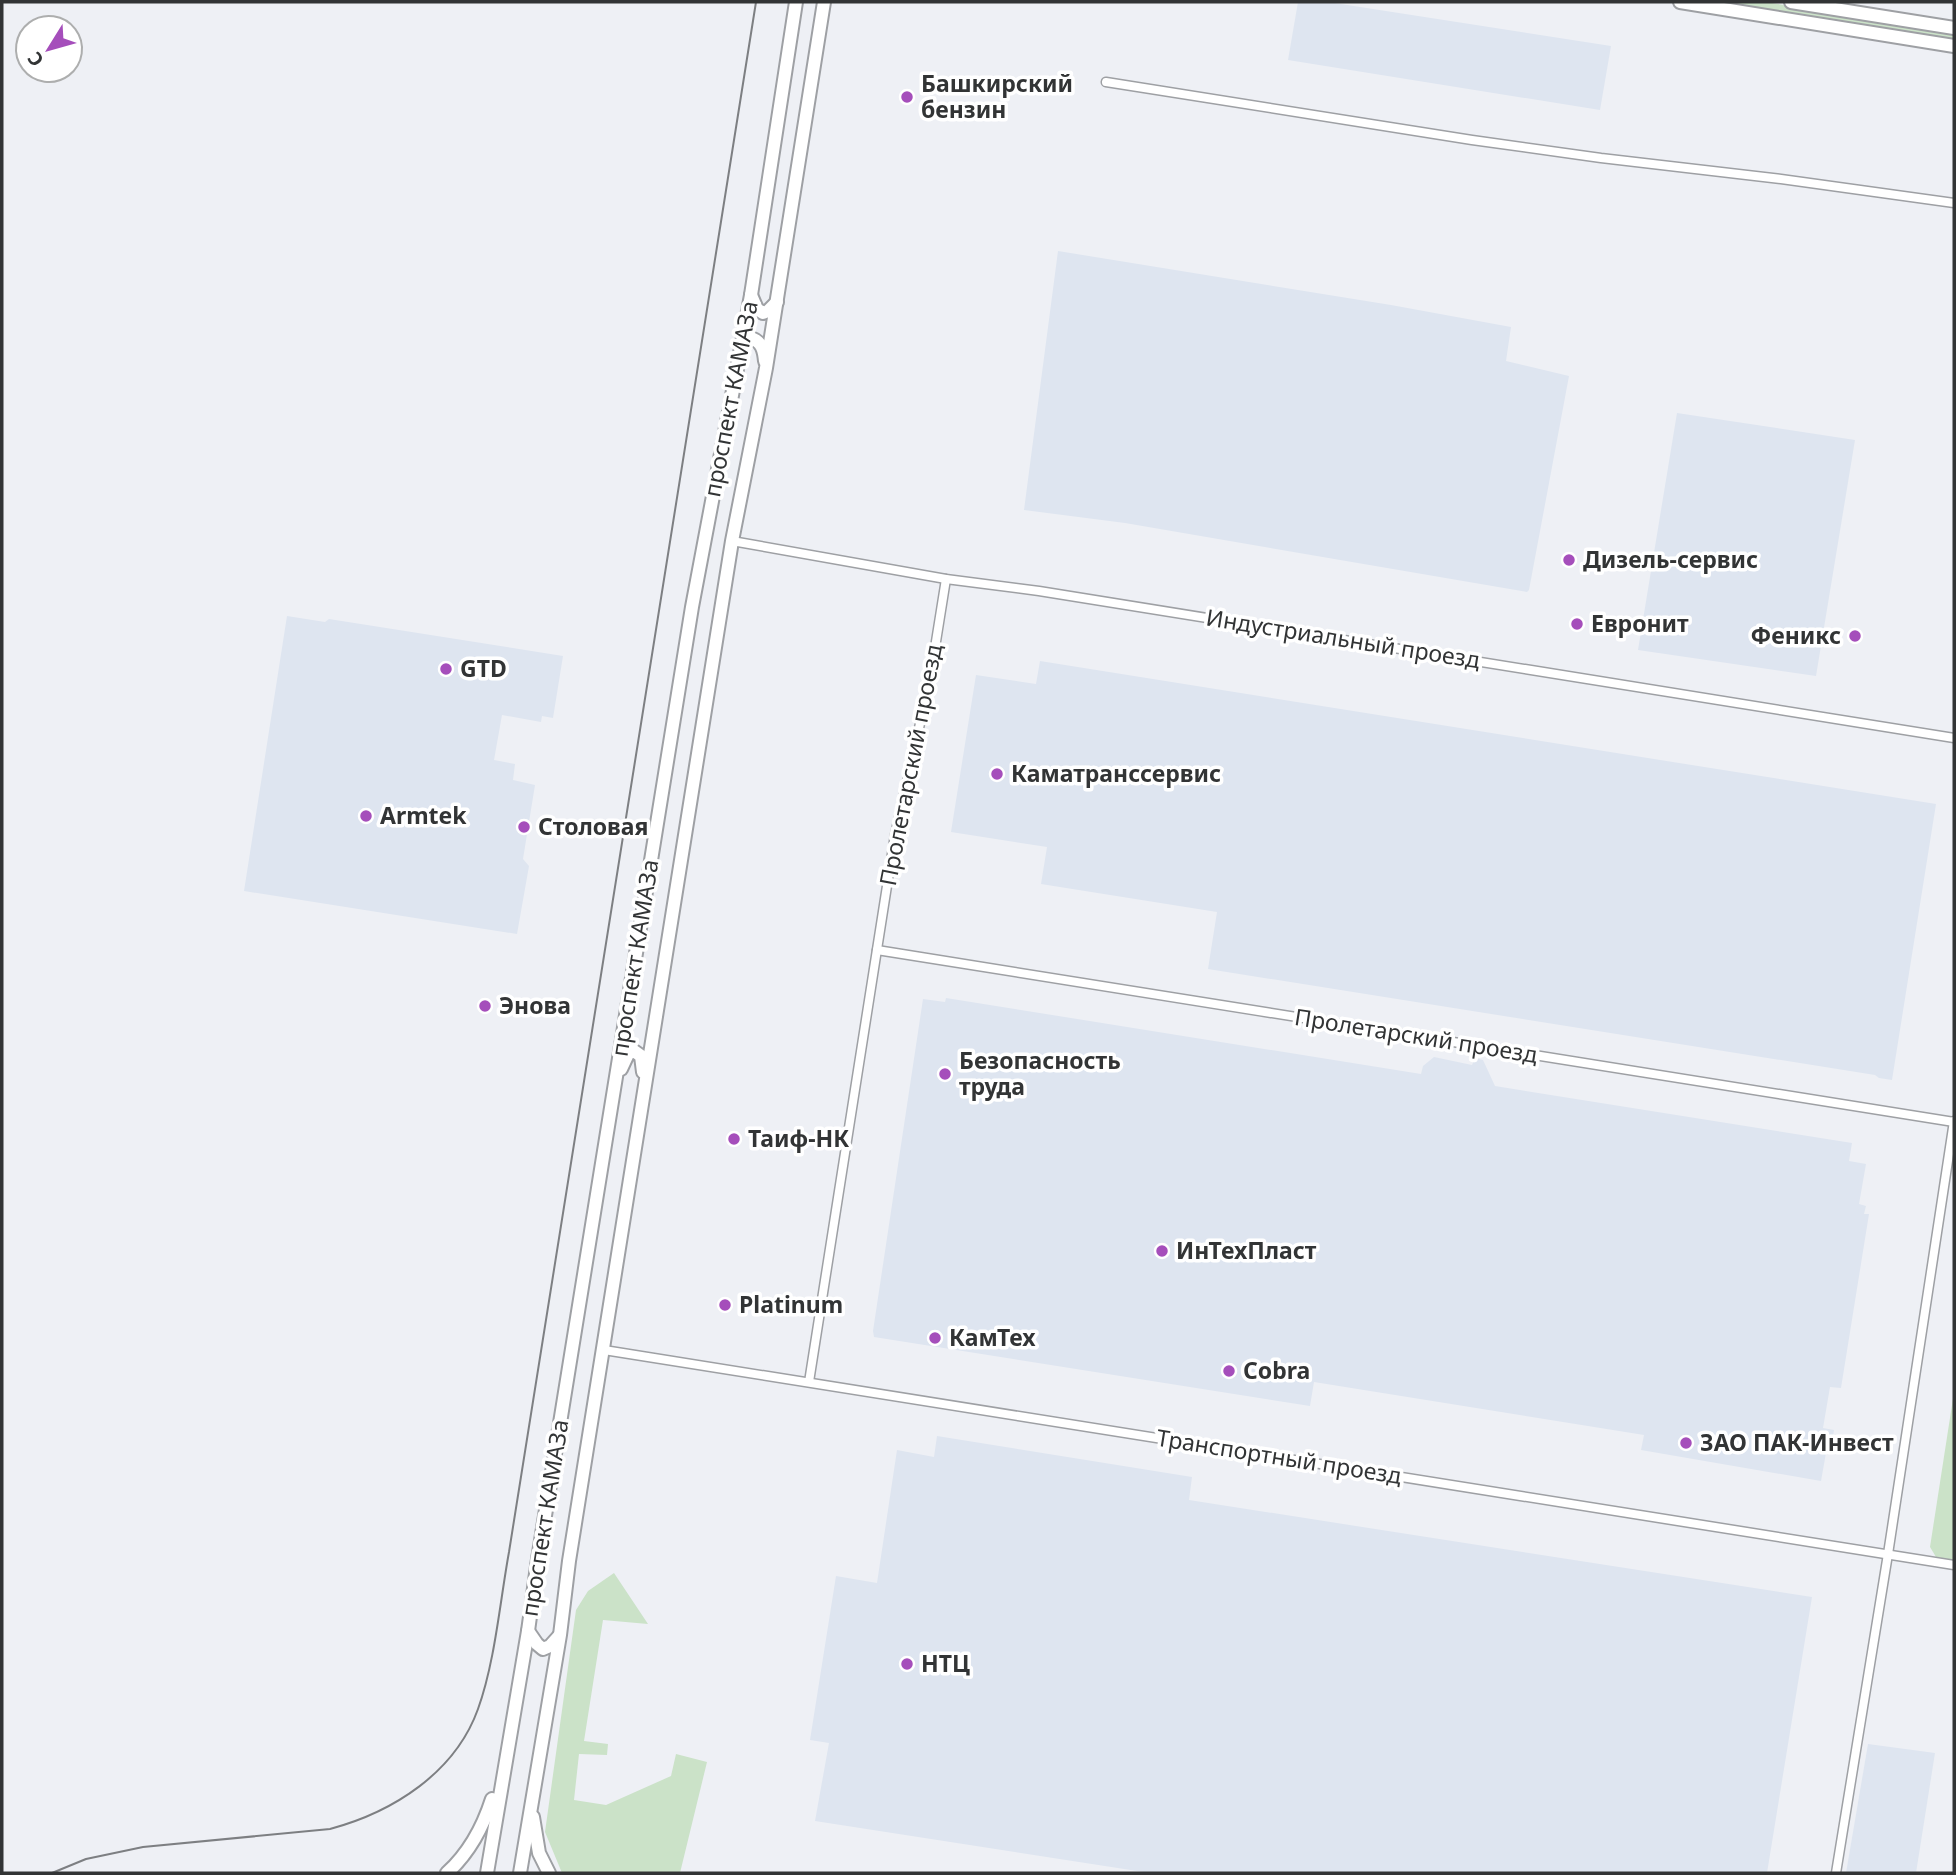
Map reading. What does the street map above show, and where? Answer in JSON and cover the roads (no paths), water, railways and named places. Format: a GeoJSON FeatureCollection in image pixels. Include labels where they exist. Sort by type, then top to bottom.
{"type":"FeatureCollection","features":[{"type":"Feature","properties":{"kind":"main road","name":"проспект КАМАЗа"},"geometry":{"type":"LineString","coordinates":[[486,1873],[528,1631],[692,607],[751,295],[796,2]]}},
{"type":"Feature","properties":{"kind":"main road","name":"проспект КАМАЗа"},"geometry":{"type":"LineString","coordinates":[[520,1873],[732,541],[766,368],[824,2]]}},
{"type":"Feature","properties":{"kind":"main road"},"geometry":{"type":"LineString","coordinates":[[1680,2],[1954,47]]}},
{"type":"Feature","properties":{"kind":"main road"},"geometry":{"type":"LineString","coordinates":[[1791,2],[1954,28]]}},
{"type":"Feature","properties":{"kind":"main road"},"geometry":{"type":"LineString","coordinates":[[751,295],[757,309],[763,313],[777,302]]}},
{"type":"Feature","properties":{"kind":"main road"},"geometry":{"type":"LineString","coordinates":[[740,352],[746,341],[751,338],[757,340],[764,350],[766,368]]}},
{"type":"Feature","properties":{"kind":"main road"},"geometry":{"type":"LineString","coordinates":[[615,1082],[628,1054],[634,1051],[641,1056],[645,1090]]}},
{"type":"Feature","properties":{"kind":"main road"},"geometry":{"type":"LineString","coordinates":[[528,1631],[543,1649],[550,1646],[560,1635]]}},
{"type":"Feature","properties":{"kind":"main road"},"geometry":{"type":"LineString","coordinates":[[447,1873],[462,1859],[486,1816],[505,1762]]}},
{"type":"Feature","properties":{"kind":"main road"},"geometry":{"type":"LineString","coordinates":[[535,1779],[533,1822],[539,1853],[549,1873]]}},
{"type":"Feature","properties":{"kind":"street"},"geometry":{"type":"LineString","coordinates":[[1106,82],[1472,140],[1601,158],[1781,178],[1954,203]]}},
{"type":"Feature","properties":{"kind":"street","name":"Индустриальный проезд"},"geometry":{"type":"LineString","coordinates":[[732,541],[946,579],[1039,591],[1954,738]]}},
{"type":"Feature","properties":{"kind":"street","name":"Пролетарский проезд"},"geometry":{"type":"LineString","coordinates":[[809,1382],[895,835],[930,679],[946,579]]}},
{"type":"Feature","properties":{"kind":"street","name":"Пролетарский проезд"},"geometry":{"type":"LineString","coordinates":[[877,950],[1954,1121]]}},
{"type":"Feature","properties":{"kind":"street"},"geometry":{"type":"LineString","coordinates":[[1836,1873],[1954,1121]]}},
{"type":"Feature","properties":{"kind":"street","name":"Транспортный проезд"},"geometry":{"type":"LineString","coordinates":[[604,1350],[1954,1564]]}},
{"type":"Feature","properties":{"kind":"tram line"},"geometry":{"type":"LineString","coordinates":[[52,1873],[86,1859],[143,1847],[330,1829],[354,1822],[398,1800],[438,1771],[468,1732],[478,1709],[489,1672],[496,1631],[756,2]]}},
{"type":"Feature","properties":{"kind":"place","name":"Башкирский бензин"},"geometry":{"type":"Point","coordinates":[907,97]}},
{"type":"Feature","properties":{"kind":"place","name":"Дизель-сервис"},"geometry":{"type":"Point","coordinates":[1569,560]}},
{"type":"Feature","properties":{"kind":"place","name":"Евронит"},"geometry":{"type":"Point","coordinates":[1577,624]}},
{"type":"Feature","properties":{"kind":"place","name":"Феникс"},"geometry":{"type":"Point","coordinates":[1855,636]}},
{"type":"Feature","properties":{"kind":"place","name":"GTD"},"geometry":{"type":"Point","coordinates":[446,669]}},
{"type":"Feature","properties":{"kind":"place","name":"Каматранссервис"},"geometry":{"type":"Point","coordinates":[997,774]}},
{"type":"Feature","properties":{"kind":"place","name":"Armtek"},"geometry":{"type":"Point","coordinates":[366,816]}},
{"type":"Feature","properties":{"kind":"place","name":"Столовая"},"geometry":{"type":"Point","coordinates":[524,827]}},
{"type":"Feature","properties":{"kind":"place","name":"Энова"},"geometry":{"type":"Point","coordinates":[485,1006]}},
{"type":"Feature","properties":{"kind":"place","name":"Безопасность труда"},"geometry":{"type":"Point","coordinates":[945,1074]}},
{"type":"Feature","properties":{"kind":"place","name":"Таиф-НК"},"geometry":{"type":"Point","coordinates":[734,1139]}},
{"type":"Feature","properties":{"kind":"place","name":"ИнТехПласт"},"geometry":{"type":"Point","coordinates":[1162,1251]}},
{"type":"Feature","properties":{"kind":"place","name":"Platinum"},"geometry":{"type":"Point","coordinates":[725,1305]}},
{"type":"Feature","properties":{"kind":"place","name":"КамТех"},"geometry":{"type":"Point","coordinates":[935,1338]}},
{"type":"Feature","properties":{"kind":"place","name":"Cobra"},"geometry":{"type":"Point","coordinates":[1229,1371]}},
{"type":"Feature","properties":{"kind":"place","name":"ЗАО ПАК-Инвест"},"geometry":{"type":"Point","coordinates":[1686,1443]}},
{"type":"Feature","properties":{"kind":"place","name":"НТЦ"},"geometry":{"type":"Point","coordinates":[907,1664]}}]}
